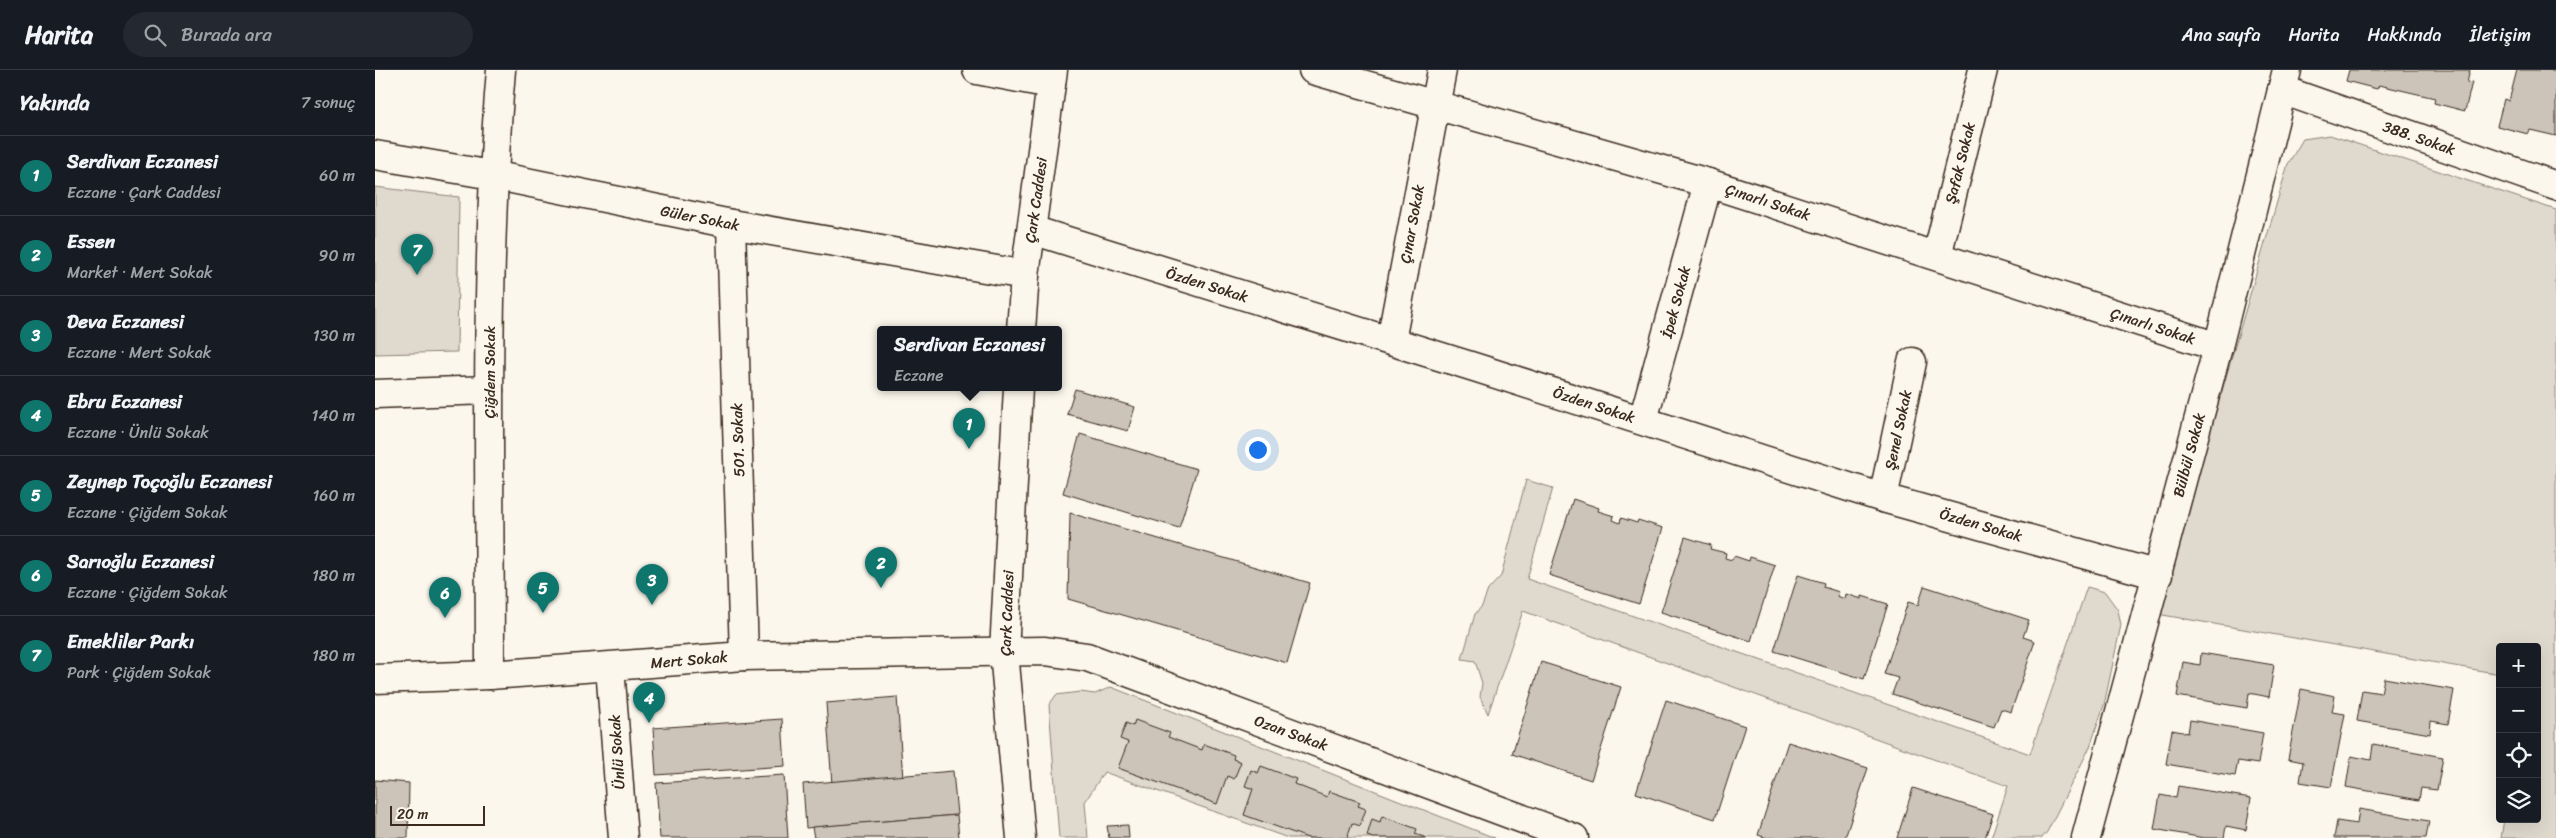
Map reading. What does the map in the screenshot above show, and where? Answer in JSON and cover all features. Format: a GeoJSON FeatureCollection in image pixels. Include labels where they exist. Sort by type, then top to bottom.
{"type":"FeatureCollection","features":[{"type":"Feature","properties":{"kind":"street","name":"Çiğdem Sokak"},"geometry":{"type":"LineString","coordinates":[[490,675],[489,390],[492,175],[501,70]]}},
{"type":"Feature","properties":{"kind":"street"},"geometry":{"type":"LineString","coordinates":[[977,70],[1052,77]]}},
{"type":"Feature","properties":{"kind":"street","name":"Çınarlı Sokak"},"geometry":{"type":"LineString","coordinates":[[1313,70],[1433,106],[1708,183],[2218,347]]}},
{"type":"Feature","properties":{"kind":"street","name":"Çınar Sokak"},"geometry":{"type":"LineString","coordinates":[[1391,341],[1433,106],[1442,70]]}},
{"type":"Feature","properties":{"kind":"street","name":"Şafak Sokak"},"geometry":{"type":"LineString","coordinates":[[1937,256],[1983,70]]}},
{"type":"Feature","properties":{"kind":"street","name":"Çark Caddesi"},"geometry":{"type":"LineString","coordinates":[[1021,326],[1025,275],[1052,77]]}},
{"type":"Feature","properties":{"kind":"street","name":"388. Sokak"},"geometry":{"type":"LineString","coordinates":[[2284,80],[2556,186]]}},
{"type":"Feature","properties":{"kind":"street","name":"Bülbül Sokak"},"geometry":{"type":"LineString","coordinates":[[2086,838],[2218,347],[2284,80]]}},
{"type":"Feature","properties":{"kind":"street","name":"Güler Sokak"},"geometry":{"type":"LineString","coordinates":[[375,155],[492,175],[731,224],[1025,275]]}},
{"type":"Feature","properties":{"kind":"street","name":"İpek Sokak"},"geometry":{"type":"LineString","coordinates":[[1643,420],[1708,183]]}},
{"type":"Feature","properties":{"kind":"street","name":"501. Sokak"},"geometry":{"type":"LineString","coordinates":[[731,224],[744,656]]}},
{"type":"Feature","properties":{"kind":"street","name":"Özden Sokak"},"geometry":{"type":"LineString","coordinates":[[1032,230],[1643,420],[1883,498],[2157,574]]}},
{"type":"Feature","properties":{"kind":"street","name":"Şenel Sokak"},"geometry":{"type":"LineString","coordinates":[[1883,498],[1913,362]]}},
{"type":"Feature","properties":{"kind":"street"},"geometry":{"type":"LineString","coordinates":[[375,394],[489,390]]}},
{"type":"Feature","properties":{"kind":"street","name":"Çark Caddesi"},"geometry":{"type":"LineString","coordinates":[[1017,391],[1004,652],[1021,838]]}},
{"type":"Feature","properties":{"kind":"street","name":"Ozan Sokak"},"geometry":{"type":"LineString","coordinates":[[1004,652],[1045,651],[1087,657],[1574,838]]}},
{"type":"Feature","properties":{"kind":"street","name":"Mert Sokak"},"geometry":{"type":"LineString","coordinates":[[375,679],[490,675],[744,656],[1004,652]]}},
{"type":"Feature","properties":{"kind":"street","name":"Ünlü Sokak"},"geometry":{"type":"LineString","coordinates":[[610,667],[623,838]]}},
{"type":"Feature","properties":{"kind":"shaded area"},"geometry":{"type":"Polygon","coordinates":[[[2330,135],[2556,210],[2556,838],[2501,838],[2503,823],[2541,823],[2541,643],[2496,643],[2496,673],[2157,614],[2288,164],[2303,139],[2330,135]]]}},
{"type":"Feature","properties":{"kind":"shaded area"},"geometry":{"type":"Polygon","coordinates":[[[375,187],[459,197],[457,352],[375,354],[375,187]]]}},
{"type":"Feature","properties":{"kind":"shaded area"},"geometry":{"type":"Polygon","coordinates":[[[1526,480],[1553,488],[1527,579],[2030,754],[2087,587],[2105,592],[2118,610],[2121,625],[2104,705],[2090,747],[2047,832],[2042,838],[1991,838],[2008,786],[1523,611],[1488,714],[1480,697],[1482,683],[1475,661],[1462,659],[1475,614],[1482,606],[1488,590],[1501,576],[1526,480]]]}},
{"type":"Feature","properties":{"kind":"shaded area"},"geometry":{"type":"Polygon","coordinates":[[[1111,687],[1495,838],[1288,838],[1104,772],[1085,802],[1088,838],[1059,838],[1049,705],[1056,695],[1080,692],[1095,694],[1111,687]]]}},
{"type":"Feature","properties":{"kind":"building"},"geometry":{"type":"Polygon","coordinates":[[[2349,70],[2470,70],[2467,83],[2472,82],[2465,111],[2434,103],[2435,98],[2379,85],[2377,89],[2346,81],[2349,70]]]}},
{"type":"Feature","properties":{"kind":"building"},"geometry":{"type":"Polygon","coordinates":[[[2517,70],[2556,70],[2556,136],[2530,130],[2528,134],[2497,126],[2504,99],[2509,101],[2517,70]]]}},
{"type":"Feature","properties":{"kind":"building"},"geometry":{"type":"Polygon","coordinates":[[[1075,389],[1135,407],[1128,431],[1067,414],[1075,389]]]}},
{"type":"Feature","properties":{"kind":"building"},"geometry":{"type":"Polygon","coordinates":[[[1080,434],[1197,469],[1179,528],[1063,493],[1080,434]]]}},
{"type":"Feature","properties":{"kind":"building"},"geometry":{"type":"Polygon","coordinates":[[[1573,499],[1599,508],[1598,511],[1614,516],[1613,520],[1620,523],[1621,518],[1637,523],[1638,520],[1663,528],[1639,604],[1549,575],[1573,499]]]}},
{"type":"Feature","properties":{"kind":"building"},"geometry":{"type":"Polygon","coordinates":[[[1070,513],[1310,583],[1287,663],[1068,599],[1070,513]]]}},
{"type":"Feature","properties":{"kind":"building"},"geometry":{"type":"Polygon","coordinates":[[[1685,537],[1711,545],[1710,549],[1726,553],[1725,558],[1732,560],[1734,556],[1749,561],[1750,557],[1775,565],[1751,641],[1661,612],[1685,537]]]}},
{"type":"Feature","properties":{"kind":"building"},"geometry":{"type":"Polygon","coordinates":[[[1798,575],[1824,583],[1823,587],[1839,592],[1837,596],[1845,599],[1846,594],[1862,599],[1862,596],[1888,604],[1864,679],[1774,651],[1798,575]]]}},
{"type":"Feature","properties":{"kind":"building"},"geometry":{"type":"Polygon","coordinates":[[[1924,586],[2029,620],[2023,637],[2035,641],[2011,712],[2001,709],[1994,727],[1892,694],[1898,678],[1884,674],[1908,602],[1918,605],[1924,586]]]}},
{"type":"Feature","properties":{"kind":"building"},"geometry":{"type":"Polygon","coordinates":[[[2201,653],[2274,665],[2269,697],[2249,693],[2247,708],[2177,696],[2183,662],[2200,665],[2201,653]]]}},
{"type":"Feature","properties":{"kind":"building"},"geometry":{"type":"Polygon","coordinates":[[[1541,662],[1621,687],[1591,780],[1512,754],[1541,662]]]}},
{"type":"Feature","properties":{"kind":"building"},"geometry":{"type":"Polygon","coordinates":[[[2384,678],[2454,690],[2448,724],[2431,721],[2430,734],[2357,721],[2362,690],[2381,693],[2384,678]]]}},
{"type":"Feature","properties":{"kind":"building"},"geometry":{"type":"Polygon","coordinates":[[[2301,689],[2335,696],[2332,712],[2345,714],[2331,787],[2300,782],[2303,762],[2288,759],[2301,689]]]}},
{"type":"Feature","properties":{"kind":"building"},"geometry":{"type":"Polygon","coordinates":[[[897,697],[906,819],[835,825],[826,703],[897,697]]]}},
{"type":"Feature","properties":{"kind":"building"},"geometry":{"type":"Polygon","coordinates":[[[1666,700],[1745,726],[1715,819],[1636,793],[1666,700]]]}},
{"type":"Feature","properties":{"kind":"building"},"geometry":{"type":"Polygon","coordinates":[[[782,719],[785,766],[656,775],[653,728],[782,719]]]}},
{"type":"Feature","properties":{"kind":"building"},"geometry":{"type":"Polygon","coordinates":[[[1135,720],[1170,733],[1168,737],[1202,750],[1204,744],[1234,755],[1233,759],[1241,762],[1234,779],[1227,776],[1217,804],[1118,768],[1128,742],[1120,739],[1126,723],[1133,726],[1135,720]]]}},
{"type":"Feature","properties":{"kind":"building"},"geometry":{"type":"Polygon","coordinates":[[[2190,720],[2263,733],[2258,764],[2238,761],[2235,776],[2166,764],[2172,730],[2188,733],[2190,720]]]}},
{"type":"Feature","properties":{"kind":"building"},"geometry":{"type":"Polygon","coordinates":[[[1788,742],[1868,768],[1845,838],[1767,838],[1758,835],[1788,742]]]}},
{"type":"Feature","properties":{"kind":"building"},"geometry":{"type":"Polygon","coordinates":[[[2373,744],[2443,757],[2437,790],[2421,788],[2419,800],[2346,787],[2351,756],[2371,760],[2373,744]]]}},
{"type":"Feature","properties":{"kind":"building"},"geometry":{"type":"Polygon","coordinates":[[[1261,766],[1296,779],[1294,784],[1327,797],[1329,791],[1360,802],[1358,806],[1366,809],[1360,826],[1352,823],[1347,838],[1308,838],[1244,815],[1253,789],[1245,786],[1251,770],[1258,773],[1261,766]]]}},
{"type":"Feature","properties":{"kind":"building"},"geometry":{"type":"Polygon","coordinates":[[[953,771],[957,815],[806,828],[803,784],[953,771]]]}},
{"type":"Feature","properties":{"kind":"building"},"geometry":{"type":"Polygon","coordinates":[[[784,775],[788,838],[660,838],[656,783],[784,775]]]}},
{"type":"Feature","properties":{"kind":"building"},"geometry":{"type":"Polygon","coordinates":[[[375,780],[409,783],[408,838],[375,838],[375,780]]]}},
{"type":"Feature","properties":{"kind":"building"},"geometry":{"type":"Polygon","coordinates":[[[2178,786],[2251,798],[2246,830],[2226,826],[2224,838],[2204,838],[2154,829],[2160,795],[2176,798],[2178,786]]]}},
{"type":"Feature","properties":{"kind":"building"},"geometry":{"type":"Polygon","coordinates":[[[1913,788],[1993,814],[1985,838],[1897,838],[1913,788]]]}},
{"type":"Feature","properties":{"kind":"building"},"geometry":{"type":"Polygon","coordinates":[[[2359,809],[2429,821],[2426,838],[2334,838],[2337,821],[2357,824],[2359,809]]]}},
{"type":"Feature","properties":{"kind":"building"},"geometry":{"type":"Polygon","coordinates":[[[957,815],[959,838],[814,838],[812,827],[957,815]]]}},
{"type":"Feature","properties":{"kind":"building"},"geometry":{"type":"Polygon","coordinates":[[[1382,816],[1417,829],[1415,834],[1427,838],[1373,838],[1367,836],[1372,819],[1380,822],[1382,816]]]}},
{"type":"Feature","properties":{"kind":"building"},"geometry":{"type":"Polygon","coordinates":[[[1128,825],[1129,838],[1109,838],[1107,826],[1128,825]]]}},
{"type":"Feature","properties":{"kind":"place","name":"Emekliler Parkı"},"geometry":{"type":"Point","coordinates":[417,275]}},
{"type":"Feature","properties":{"kind":"place","name":"Serdivan Eczanesi"},"geometry":{"type":"Point","coordinates":[969,449]}},
{"type":"Feature","properties":{"kind":"place","name":"Essen"},"geometry":{"type":"Point","coordinates":[881,588]}},
{"type":"Feature","properties":{"kind":"place","name":"Deva Eczanesi"},"geometry":{"type":"Point","coordinates":[652,605]}},
{"type":"Feature","properties":{"kind":"place","name":"Zeynep Toçoğlu Eczanesi"},"geometry":{"type":"Point","coordinates":[543,613]}},
{"type":"Feature","properties":{"kind":"place","name":"Sarıoğlu Eczanesi"},"geometry":{"type":"Point","coordinates":[445,618]}},
{"type":"Feature","properties":{"kind":"place","name":"Ebru Eczanesi"},"geometry":{"type":"Point","coordinates":[649,723]}}]}
